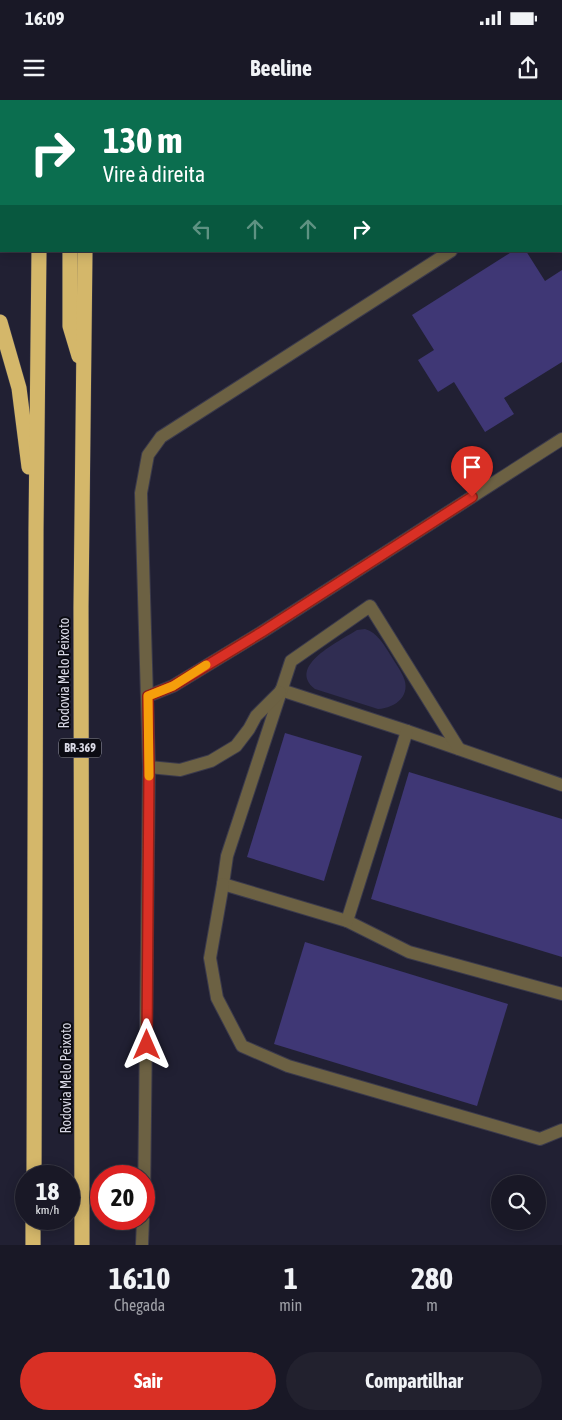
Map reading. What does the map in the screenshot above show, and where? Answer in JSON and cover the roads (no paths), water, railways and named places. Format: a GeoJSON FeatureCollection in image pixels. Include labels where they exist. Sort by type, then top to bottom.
{"type":"FeatureCollection","features":[{"type":"Feature","properties":{"kind":"highway","name":"Rodovia Melo Peixoto"},"geometry":{"type":"LineString","coordinates":[[34,1165],[39,252]]}},
{"type":"Feature","properties":{"kind":"highway"},"geometry":{"type":"LineString","coordinates":[[70,252],[70,326],[83,369]]}},
{"type":"Feature","properties":{"kind":"highway","name":"Rodovia Melo Peixoto"},"geometry":{"type":"LineString","coordinates":[[83,1240],[80,736],[85,252]]}},
{"type":"Feature","properties":{"kind":"highway"},"geometry":{"type":"LineString","coordinates":[[0,322],[19,388],[36,530]]}},
{"type":"Feature","properties":{"kind":"highway"},"geometry":{"type":"LineString","coordinates":[[33,1230],[33,1245]]}},
{"type":"Feature","properties":{"kind":"lane"},"geometry":{"type":"LineString","coordinates":[[144,1165],[149,768],[141,493],[148,456],[161,437],[449,252]]}},
{"type":"Feature","properties":{"kind":"lane"},"geometry":{"type":"LineString","coordinates":[[148,696],[173,686],[262,632],[562,439]]}},
{"type":"Feature","properties":{"kind":"lane"},"geometry":{"type":"LineString","coordinates":[[459,749],[370,606],[291,661],[227,856],[210,958],[217,998],[242,1046],[288,1066],[540,1140],[562,1130]]}},
{"type":"Feature","properties":{"kind":"lane"},"geometry":{"type":"LineString","coordinates":[[149,768],[180,770],[211,762],[236,746],[256,716],[281,690]]}},
{"type":"Feature","properties":{"kind":"lane"},"geometry":{"type":"LineString","coordinates":[[281,690],[407,731],[562,785]]}},
{"type":"Feature","properties":{"kind":"lane"},"geometry":{"type":"LineString","coordinates":[[347,921],[407,731]]}},
{"type":"Feature","properties":{"kind":"lane"},"geometry":{"type":"LineString","coordinates":[[223,884],[347,921],[409,952],[562,994]]}},
{"type":"Feature","properties":{"kind":"lane"},"geometry":{"type":"LineString","coordinates":[[142,1245],[143,1230]]}}]}
